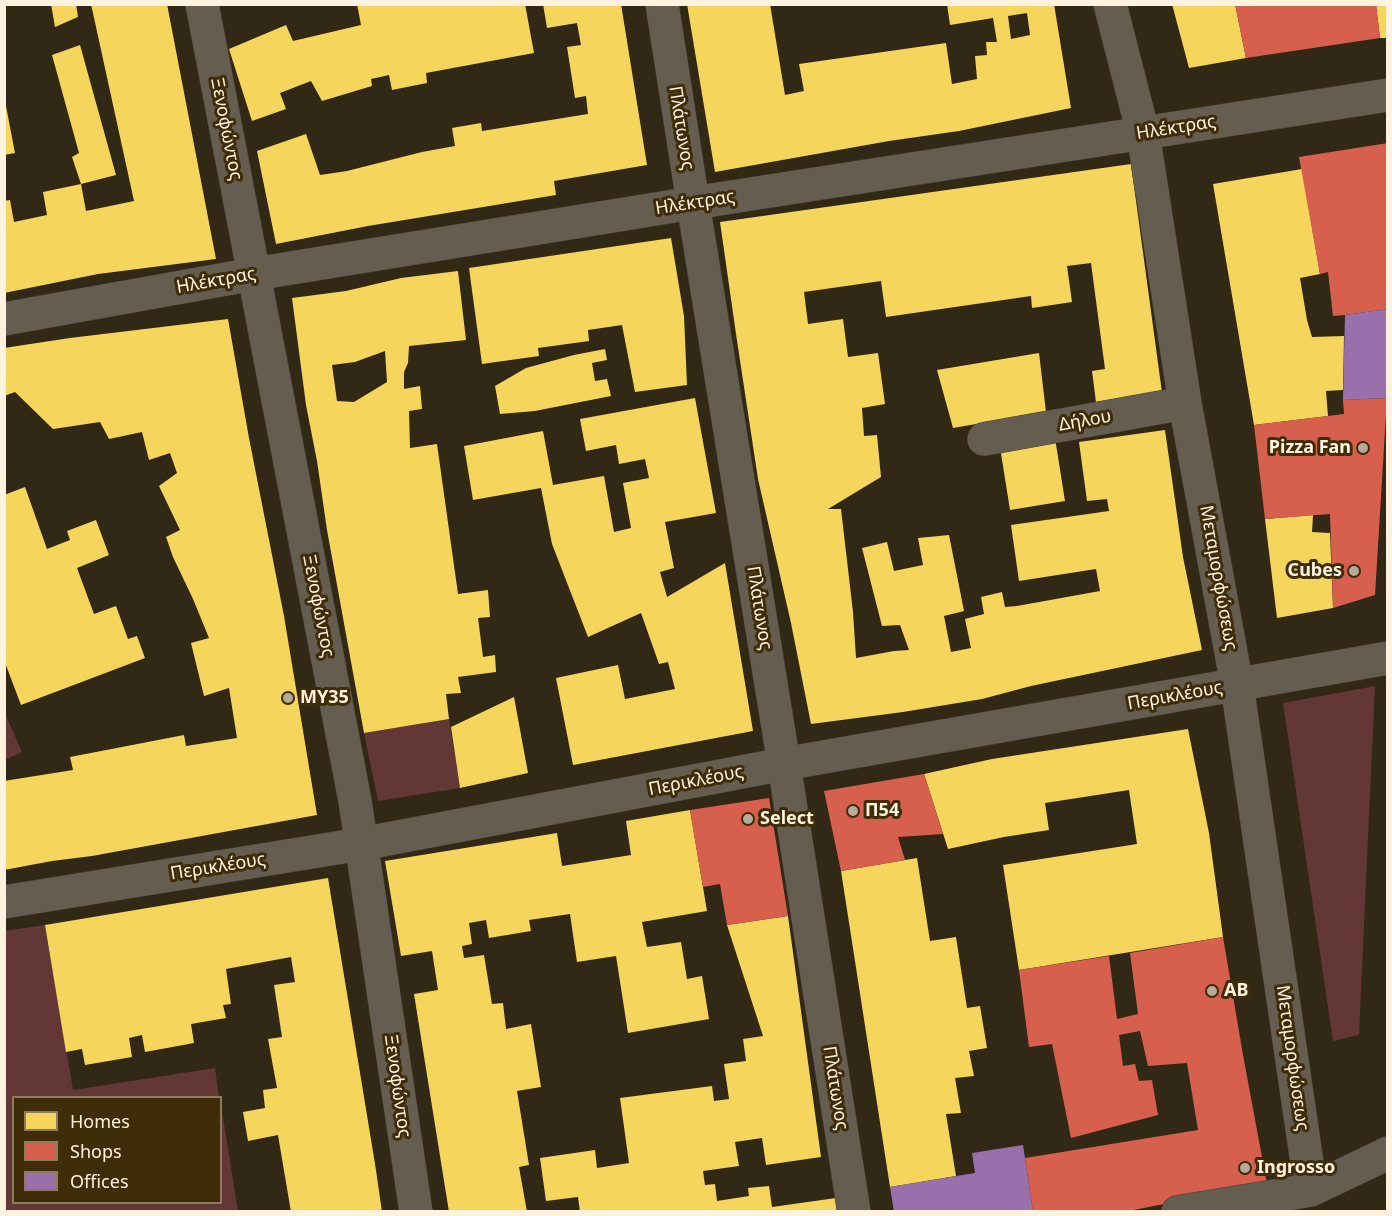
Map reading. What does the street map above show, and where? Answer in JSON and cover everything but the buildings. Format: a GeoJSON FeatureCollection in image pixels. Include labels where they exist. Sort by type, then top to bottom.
{"type":"FeatureCollection","features":[{"type":"Feature","properties":{"kind":"street","name":"Ξενοφώντος"},"geometry":{"type":"LineString","coordinates":[[202,4],[355,801],[416,1212]]}},
{"type":"Feature","properties":{"kind":"street","name":"Πλάτωνος"},"geometry":{"type":"LineString","coordinates":[[662,4],[854,1212]]}},
{"type":"Feature","properties":{"kind":"street","name":"Μεταμορφώσεως"},"geometry":{"type":"LineString","coordinates":[[1110,4],[1143,133],[1185,403],[1238,685],[1311,1190]]}},
{"type":"Feature","properties":{"kind":"street","name":"Ηλέκτρας"},"geometry":{"type":"LineString","coordinates":[[4,319],[254,274],[1388,95]]}},
{"type":"Feature","properties":{"kind":"street","name":"Δήλου"},"geometry":{"type":"LineString","coordinates":[[984,439],[1185,403]]}},
{"type":"Feature","properties":{"kind":"street","name":"Περικλέους"},"geometry":{"type":"LineString","coordinates":[[4,902],[361,843],[784,764],[1388,658]]}},
{"type":"Feature","properties":{"kind":"street"},"geometry":{"type":"LineString","coordinates":[[1178,1212],[1311,1190],[1388,1153]]}},
{"type":"Feature","properties":{"kind":"shaded area"},"geometry":{"type":"Polygon","coordinates":[[[1375,686],[1359,1035],[1333,1041],[1283,703],[1375,686]]]}},
{"type":"Feature","properties":{"kind":"shaded area"},"geometry":{"type":"Polygon","coordinates":[[[4,711],[22,752],[5,760],[4,760],[4,711]]]}},
{"type":"Feature","properties":{"kind":"shaded area"},"geometry":{"type":"Polygon","coordinates":[[[449,719],[460,788],[378,801],[364,733],[449,719]]]}},
{"type":"Feature","properties":{"kind":"shaded area"},"geometry":{"type":"Polygon","coordinates":[[[45,925],[73,1090],[215,1068],[219,1096],[12,1096],[12,1204],[222,1204],[222,1111],[238,1211],[5,1211],[4,931],[45,925]]]}},
{"type":"Feature","properties":{"kind":"place","name":"Pizza Fan"},"geometry":{"type":"Point","coordinates":[1363,448]}},
{"type":"Feature","properties":{"kind":"place","name":"Cubes"},"geometry":{"type":"Point","coordinates":[1354,571]}},
{"type":"Feature","properties":{"kind":"place","name":"MY35"},"geometry":{"type":"Point","coordinates":[288,698]}},
{"type":"Feature","properties":{"kind":"place","name":"Π54"},"geometry":{"type":"Point","coordinates":[853,811]}},
{"type":"Feature","properties":{"kind":"place","name":"Select"},"geometry":{"type":"Point","coordinates":[748,819]}},
{"type":"Feature","properties":{"kind":"place","name":"AB"},"geometry":{"type":"Point","coordinates":[1212,991]}},
{"type":"Feature","properties":{"kind":"place","name":"Ingrosso"},"geometry":{"type":"Point","coordinates":[1245,1168]}}]}
